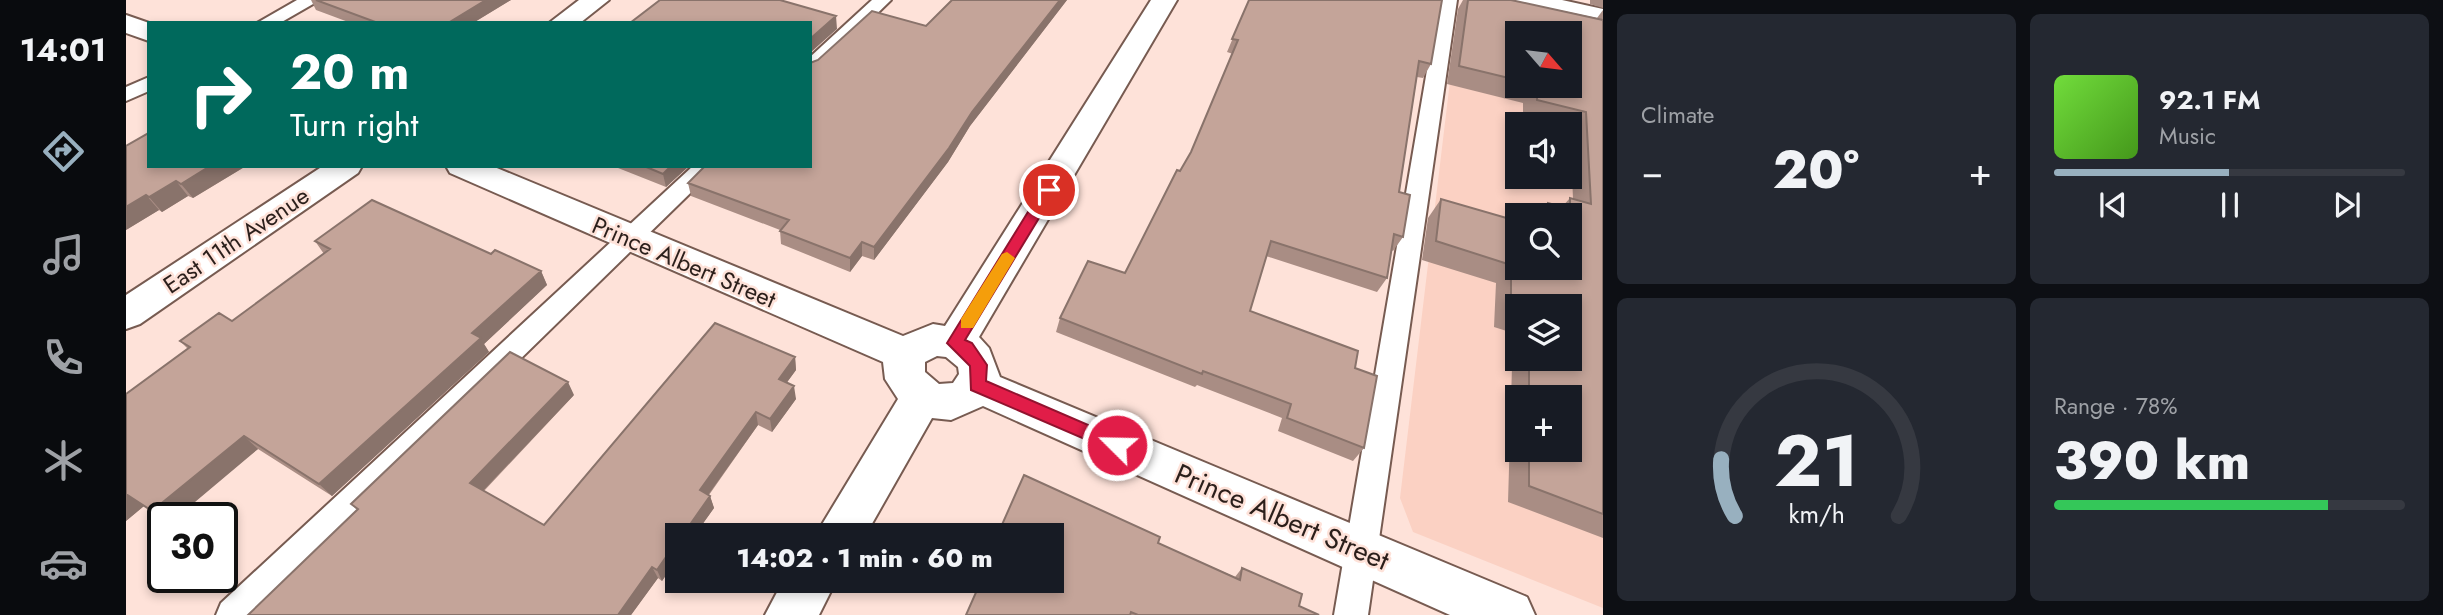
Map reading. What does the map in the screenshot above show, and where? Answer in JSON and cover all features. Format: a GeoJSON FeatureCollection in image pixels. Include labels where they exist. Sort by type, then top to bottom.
{"type":"FeatureCollection","features":[{"type":"Feature","properties":{"kind":"street"},"geometry":{"type":"LineString","coordinates":[[565,21],[596,0]]}},
{"type":"Feature","properties":{"kind":"street"},"geometry":{"type":"LineString","coordinates":[[955,343],[1164,0]]}},
{"type":"Feature","properties":{"kind":"street"},"geometry":{"type":"LineString","coordinates":[[1526,0],[1603,17]]}},
{"type":"Feature","properties":{"kind":"street"},"geometry":{"type":"LineString","coordinates":[[126,23],[147,32]]}},
{"type":"Feature","properties":{"kind":"street","name":"East 11th Avenue"},"geometry":{"type":"LineString","coordinates":[[126,314],[343,168]]}},
{"type":"Feature","properties":{"kind":"street","name":"Prince Albert Street"},"geometry":{"type":"LineString","coordinates":[[467,168],[906,355]]}},
{"type":"Feature","properties":{"kind":"street"},"geometry":{"type":"LineString","coordinates":[[933,340],[955,343],[966,348],[979,365],[977,385],[960,399],[947,402],[922,397],[906,383],[903,364],[906,355],[923,343],[933,340]]}},
{"type":"Feature","properties":{"kind":"street","name":"Prince Albert Street"},"geometry":{"type":"LineString","coordinates":[[977,385],[1510,615]]}},
{"type":"Feature","properties":{"kind":"street"},"geometry":{"type":"LineString","coordinates":[[847,523],[922,397]]}},
{"type":"Feature","properties":{"kind":"street"},"geometry":{"type":"LineString","coordinates":[[790,615],[804,593]]}},
{"type":"Feature","properties":{"kind":"lane"},"geometry":{"type":"LineString","coordinates":[[270,21],[311,0]]}},
{"type":"Feature","properties":{"kind":"lane"},"geometry":{"type":"LineString","coordinates":[[812,66],[882,0]]}},
{"type":"Feature","properties":{"kind":"lane"},"geometry":{"type":"LineString","coordinates":[[1351,615],[1448,0]]}},
{"type":"Feature","properties":{"kind":"lane"},"geometry":{"type":"LineString","coordinates":[[126,95],[147,84]]}},
{"type":"Feature","properties":{"kind":"lane"},"geometry":{"type":"LineString","coordinates":[[233,615],[705,168]]}},
{"type":"Feature","properties":{"kind":"shaded area"},"geometry":{"type":"Polygon","coordinates":[[[1467,0],[1562,21],[1505,21],[1505,98],[1582,98],[1582,25],[1603,30],[1603,608],[1413,532],[1400,498],[1459,6],[1467,0]]]}},
{"type":"Feature","properties":{"kind":"building"},"geometry":{"type":"Polygon","coordinates":[[[316,0],[486,0],[451,21],[373,21],[316,0]]]}},
{"type":"Feature","properties":{"kind":"building"},"geometry":{"type":"Polygon","coordinates":[[[660,0],[780,0],[836,16],[812,37],[812,21],[633,21],[660,0]]]}},
{"type":"Feature","properties":{"kind":"building"},"geometry":{"type":"Polygon","coordinates":[[[952,0],[1060,0],[972,112],[949,148],[874,247],[862,242],[850,258],[780,231],[789,220],[688,183],[703,168],[812,168],[812,62],[818,60],[872,11],[926,26],[952,0]]]}},
{"type":"Feature","properties":{"kind":"building"},"geometry":{"type":"Polygon","coordinates":[[[1249,0],[1442,0],[1431,64],[1419,61],[1399,192],[1410,195],[1403,237],[1394,234],[1387,278],[1271,241],[1250,311],[1358,351],[1355,368],[1377,376],[1364,448],[1287,418],[1291,404],[1203,371],[1202,374],[1060,318],[1088,261],[1125,273],[1177,170],[1180,171],[1191,152],[1238,40],[1232,39],[1249,0]]]}},
{"type":"Feature","properties":{"kind":"building"},"geometry":{"type":"Polygon","coordinates":[[[1468,0],[1511,0],[1603,20],[1603,514],[1529,486],[1529,462],[1582,462],[1582,385],[1529,385],[1529,371],[1582,371],[1582,294],[1511,294],[1511,280],[1582,280],[1582,203],[1570,203],[1570,198],[1591,204],[1586,112],[1537,98],[1582,98],[1582,21],[1505,21],[1505,77],[1459,66],[1468,0]]]}},
{"type":"Feature","properties":{"kind":"building"},"geometry":{"type":"Polygon","coordinates":[[[147,134],[147,168],[207,168],[181,184],[176,181],[126,207],[126,146],[147,134]]]}},
{"type":"Feature","properties":{"kind":"building"},"geometry":{"type":"Polygon","coordinates":[[[649,168],[669,168],[663,174],[649,168]]]}},
{"type":"Feature","properties":{"kind":"building"},"geometry":{"type":"Polygon","coordinates":[[[1441,199],[1505,218],[1505,263],[1436,241],[1441,199]]]}},
{"type":"Feature","properties":{"kind":"building"},"geometry":{"type":"Polygon","coordinates":[[[372,200],[491,254],[495,250],[541,271],[472,333],[481,338],[319,484],[244,436],[163,502],[147,502],[147,508],[126,494],[126,394],[190,347],[180,341],[219,313],[232,321],[330,249],[315,241],[372,200]]]}},
{"type":"Feature","properties":{"kind":"building"},"geometry":{"type":"Polygon","coordinates":[[[715,323],[795,357],[779,379],[794,386],[770,419],[756,412],[700,490],[710,496],[691,523],[665,523],[665,558],[657,570],[652,567],[618,615],[248,615],[358,509],[351,504],[510,352],[568,382],[470,483],[544,525],[715,323]]]}},
{"type":"Feature","properties":{"kind":"building"},"geometry":{"type":"Polygon","coordinates":[[[1024,475],[1160,537],[1158,543],[1240,580],[1242,568],[1302,594],[1299,606],[1319,615],[1138,615],[1131,612],[1130,615],[966,615],[976,593],[1064,593],[1064,523],[1003,523],[1024,475]]]}},
{"type":"Feature","properties":{"kind":"slow traffic"},"geometry":{"type":"LineString","coordinates":[[967,324],[1007,258]]}},
{"type":"Feature","properties":{"kind":"route"},"geometry":{"type":"LineString","coordinates":[[1049,190],[955,343],[966,348],[979,365],[977,385],[1117,445]]}}]}
